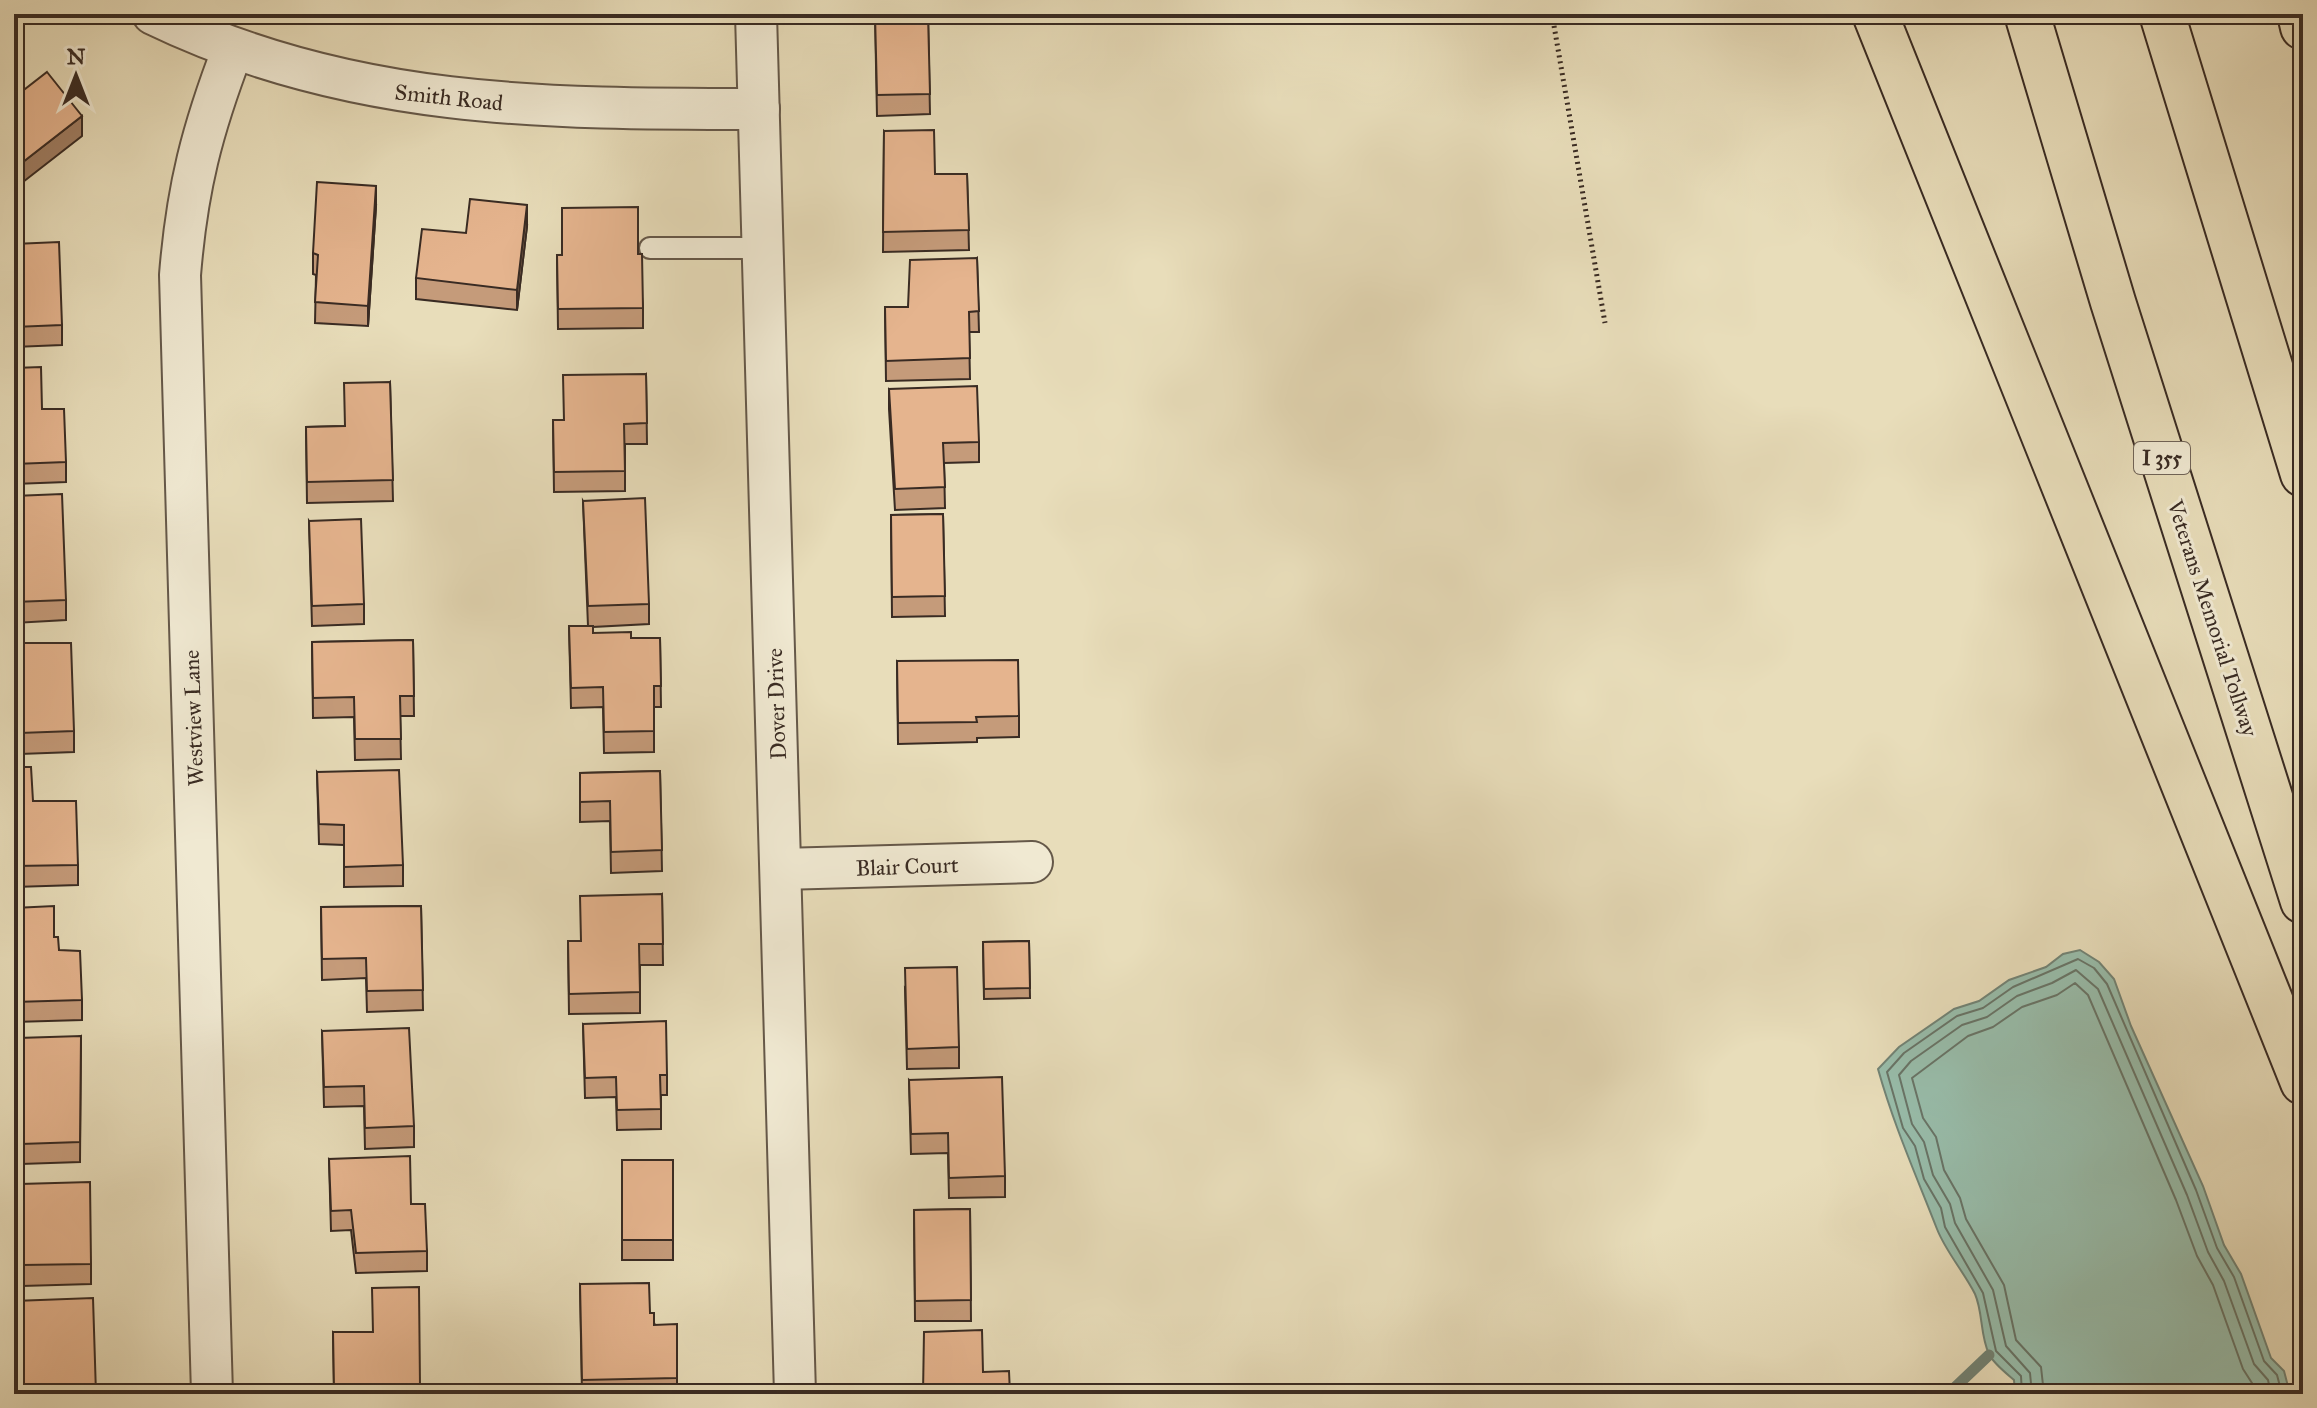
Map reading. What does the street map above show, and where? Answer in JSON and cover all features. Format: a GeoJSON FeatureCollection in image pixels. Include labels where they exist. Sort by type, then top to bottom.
{"type":"FeatureCollection","features":[{"type":"Feature","properties":{"kind":"highway"},"geometry":{"type":"LineString","coordinates":[[1875,14],[2303,1082]]}},
{"type":"Feature","properties":{"kind":"highway","name":"Veterans Memorial Tollway"},"geometry":{"type":"LineString","coordinates":[[2027,14],[2113,302],[2303,901]]}},
{"type":"Feature","properties":{"kind":"highway"},"geometry":{"type":"LineString","coordinates":[[2162,14],[2303,474]]}},
{"type":"Feature","properties":{"kind":"highway"},"geometry":{"type":"LineString","coordinates":[[2300,14],[2303,27]]}},
{"type":"Feature","properties":{"kind":"street","name":"Smith Road"},"geometry":{"type":"LineString","coordinates":[[153,14],[281,66],[385,90],[460,99],[593,108],[759,109]]}},
{"type":"Feature","properties":{"kind":"street","name":"Dover Drive"},"geometry":{"type":"LineString","coordinates":[[756,14],[795,1394]]}},
{"type":"Feature","properties":{"kind":"street","name":"Westview Lane"},"geometry":{"type":"LineString","coordinates":[[212,1394],[180,275],[185,207],[196,154],[233,49]]}},
{"type":"Feature","properties":{"kind":"street","name":"Blair Court"},"geometry":{"type":"LineString","coordinates":[[781,869],[1032,862]]}},
{"type":"Feature","properties":{"kind":"lane"},"geometry":{"type":"LineString","coordinates":[[650,248],[763,248]]}},
{"type":"Feature","properties":{"kind":"path"},"geometry":{"type":"LineString","coordinates":[[1552,14],[1605,323]]}},
{"type":"Feature","properties":{"kind":"water"},"geometry":{"type":"Polygon","coordinates":[[[2080,950],[2099,962],[2114,979],[2131,1026],[2203,1186],[2224,1245],[2241,1274],[2271,1358],[2284,1371],[2290,1394],[2015,1394],[2014,1380],[1989,1354],[1975,1294],[1937,1229],[1878,1069],[1899,1047],[1954,1009],[1979,1001],[2009,980],[2046,967],[2063,954],[2080,950]]]}},
{"type":"Feature","properties":{"kind":"building"},"geometry":{"type":"Polygon","coordinates":[[[875,14],[928,14],[930,94],[877,95],[875,14]]]}},
{"type":"Feature","properties":{"kind":"building"},"geometry":{"type":"Polygon","coordinates":[[[47,72],[82,116],[14,169],[14,93],[16,96],[47,72]]]}},
{"type":"Feature","properties":{"kind":"building"},"geometry":{"type":"Polygon","coordinates":[[[934,130],[935,174],[967,174],[969,230],[883,232],[884,131],[934,130]]]}},
{"type":"Feature","properties":{"kind":"building"},"geometry":{"type":"Polygon","coordinates":[[[317,182],[376,186],[368,306],[315,302],[318,255],[313,253],[317,182]]]}},
{"type":"Feature","properties":{"kind":"building"},"geometry":{"type":"Polygon","coordinates":[[[470,199],[527,205],[517,290],[416,278],[422,229],[466,233],[470,199]]]}},
{"type":"Feature","properties":{"kind":"building"},"geometry":{"type":"Polygon","coordinates":[[[638,207],[643,308],[558,309],[557,255],[562,255],[562,208],[638,207]]]}},
{"type":"Feature","properties":{"kind":"building"},"geometry":{"type":"Polygon","coordinates":[[[59,242],[62,325],[14,327],[14,244],[59,242]]]}},
{"type":"Feature","properties":{"kind":"building"},"geometry":{"type":"Polygon","coordinates":[[[977,258],[979,311],[969,312],[970,358],[886,361],[885,307],[908,307],[910,260],[977,258]]]}},
{"type":"Feature","properties":{"kind":"building"},"geometry":{"type":"Polygon","coordinates":[[[41,367],[42,409],[64,409],[66,462],[14,464],[14,368],[41,367]]]}},
{"type":"Feature","properties":{"kind":"building"},"geometry":{"type":"Polygon","coordinates":[[[646,374],[647,423],[624,424],[625,471],[554,472],[553,420],[564,420],[563,375],[646,374]]]}},
{"type":"Feature","properties":{"kind":"building"},"geometry":{"type":"Polygon","coordinates":[[[390,382],[393,480],[307,482],[306,427],[345,426],[344,383],[390,382]]]}},
{"type":"Feature","properties":{"kind":"building"},"geometry":{"type":"Polygon","coordinates":[[[977,386],[979,442],[943,443],[945,487],[895,489],[889,389],[977,386]]]}},
{"type":"Feature","properties":{"kind":"building"},"geometry":{"type":"Polygon","coordinates":[[[62,494],[66,600],[14,602],[14,496],[62,494]]]}},
{"type":"Feature","properties":{"kind":"building"},"geometry":{"type":"Polygon","coordinates":[[[645,498],[649,604],[588,606],[583,501],[645,498]]]}},
{"type":"Feature","properties":{"kind":"building"},"geometry":{"type":"Polygon","coordinates":[[[943,514],[945,596],[892,597],[891,515],[943,514]]]}},
{"type":"Feature","properties":{"kind":"building"},"geometry":{"type":"Polygon","coordinates":[[[361,519],[364,604],[312,606],[309,521],[361,519]]]}},
{"type":"Feature","properties":{"kind":"building"},"geometry":{"type":"Polygon","coordinates":[[[569,626],[593,626],[593,633],[631,632],[631,638],[660,638],[661,686],[654,686],[654,731],[604,732],[603,687],[571,688],[569,626]]]}},
{"type":"Feature","properties":{"kind":"building"},"geometry":{"type":"Polygon","coordinates":[[[413,640],[414,696],[400,696],[401,739],[355,739],[354,697],[313,698],[312,642],[413,640]]]}},
{"type":"Feature","properties":{"kind":"building"},"geometry":{"type":"Polygon","coordinates":[[[20,643],[71,643],[74,731],[20,733],[20,643]]]}},
{"type":"Feature","properties":{"kind":"building"},"geometry":{"type":"Polygon","coordinates":[[[1018,660],[1019,716],[976,717],[977,722],[898,723],[897,661],[1018,660]]]}},
{"type":"Feature","properties":{"kind":"building"},"geometry":{"type":"Polygon","coordinates":[[[14,767],[31,767],[33,801],[76,801],[78,865],[14,866],[14,767]]]}},
{"type":"Feature","properties":{"kind":"building"},"geometry":{"type":"Polygon","coordinates":[[[399,770],[403,865],[344,867],[344,825],[319,824],[317,772],[399,770]]]}},
{"type":"Feature","properties":{"kind":"building"},"geometry":{"type":"Polygon","coordinates":[[[660,771],[662,850],[611,852],[610,801],[580,802],[580,773],[660,771]]]}},
{"type":"Feature","properties":{"kind":"building"},"geometry":{"type":"Polygon","coordinates":[[[662,894],[663,944],[639,944],[640,992],[569,994],[568,941],[581,941],[580,896],[662,894]]]}},
{"type":"Feature","properties":{"kind":"building"},"geometry":{"type":"Polygon","coordinates":[[[54,906],[54,937],[58,937],[59,950],[80,951],[82,1000],[14,1002],[14,908],[54,906]]]}},
{"type":"Feature","properties":{"kind":"building"},"geometry":{"type":"Polygon","coordinates":[[[421,906],[423,990],[367,991],[366,958],[322,959],[321,907],[421,906]]]}},
{"type":"Feature","properties":{"kind":"building"},"geometry":{"type":"Polygon","coordinates":[[[1029,941],[1030,988],[984,989],[983,942],[1029,941]]]}},
{"type":"Feature","properties":{"kind":"building"},"geometry":{"type":"Polygon","coordinates":[[[957,967],[959,1047],[907,1049],[905,968],[957,967]]]}},
{"type":"Feature","properties":{"kind":"building"},"geometry":{"type":"Polygon","coordinates":[[[666,1021],[667,1075],[660,1075],[661,1109],[617,1110],[616,1077],[585,1078],[583,1024],[666,1021]]]}},
{"type":"Feature","properties":{"kind":"building"},"geometry":{"type":"Polygon","coordinates":[[[409,1028],[414,1126],[365,1128],[364,1086],[324,1087],[322,1031],[409,1028]]]}},
{"type":"Feature","properties":{"kind":"building"},"geometry":{"type":"Polygon","coordinates":[[[81,1036],[80,1142],[21,1144],[18,1038],[81,1036]]]}},
{"type":"Feature","properties":{"kind":"building"},"geometry":{"type":"Polygon","coordinates":[[[1002,1077],[1005,1176],[949,1178],[948,1133],[911,1134],[909,1080],[1002,1077]]]}},
{"type":"Feature","properties":{"kind":"building"},"geometry":{"type":"Polygon","coordinates":[[[410,1156],[411,1204],[425,1204],[427,1251],[356,1253],[351,1210],[331,1211],[329,1159],[410,1156]]]}},
{"type":"Feature","properties":{"kind":"building"},"geometry":{"type":"Polygon","coordinates":[[[622,1160],[673,1160],[673,1240],[622,1240],[622,1160]]]}},
{"type":"Feature","properties":{"kind":"building"},"geometry":{"type":"Polygon","coordinates":[[[90,1182],[91,1264],[22,1265],[20,1184],[90,1182]]]}},
{"type":"Feature","properties":{"kind":"building"},"geometry":{"type":"Polygon","coordinates":[[[970,1209],[971,1300],[915,1301],[914,1210],[970,1209]]]}},
{"type":"Feature","properties":{"kind":"building"},"geometry":{"type":"Polygon","coordinates":[[[649,1283],[650,1313],[654,1313],[654,1325],[677,1324],[677,1378],[582,1380],[580,1284],[649,1283]]]}},
{"type":"Feature","properties":{"kind":"building"},"geometry":{"type":"Polygon","coordinates":[[[419,1287],[420,1386],[334,1388],[333,1332],[373,1332],[372,1288],[419,1287]]]}},
{"type":"Feature","properties":{"kind":"building"},"geometry":{"type":"Polygon","coordinates":[[[93,1298],[96,1394],[14,1394],[14,1301],[93,1298]]]}},
{"type":"Feature","properties":{"kind":"building"},"geometry":{"type":"Polygon","coordinates":[[[982,1330],[983,1372],[1009,1371],[1010,1394],[923,1394],[924,1332],[982,1330]]]}},
{"type":"Feature","properties":{"kind":"waterway"},"geometry":{"type":"LineString","coordinates":[[1948,1394],[1989,1355]]}}]}
